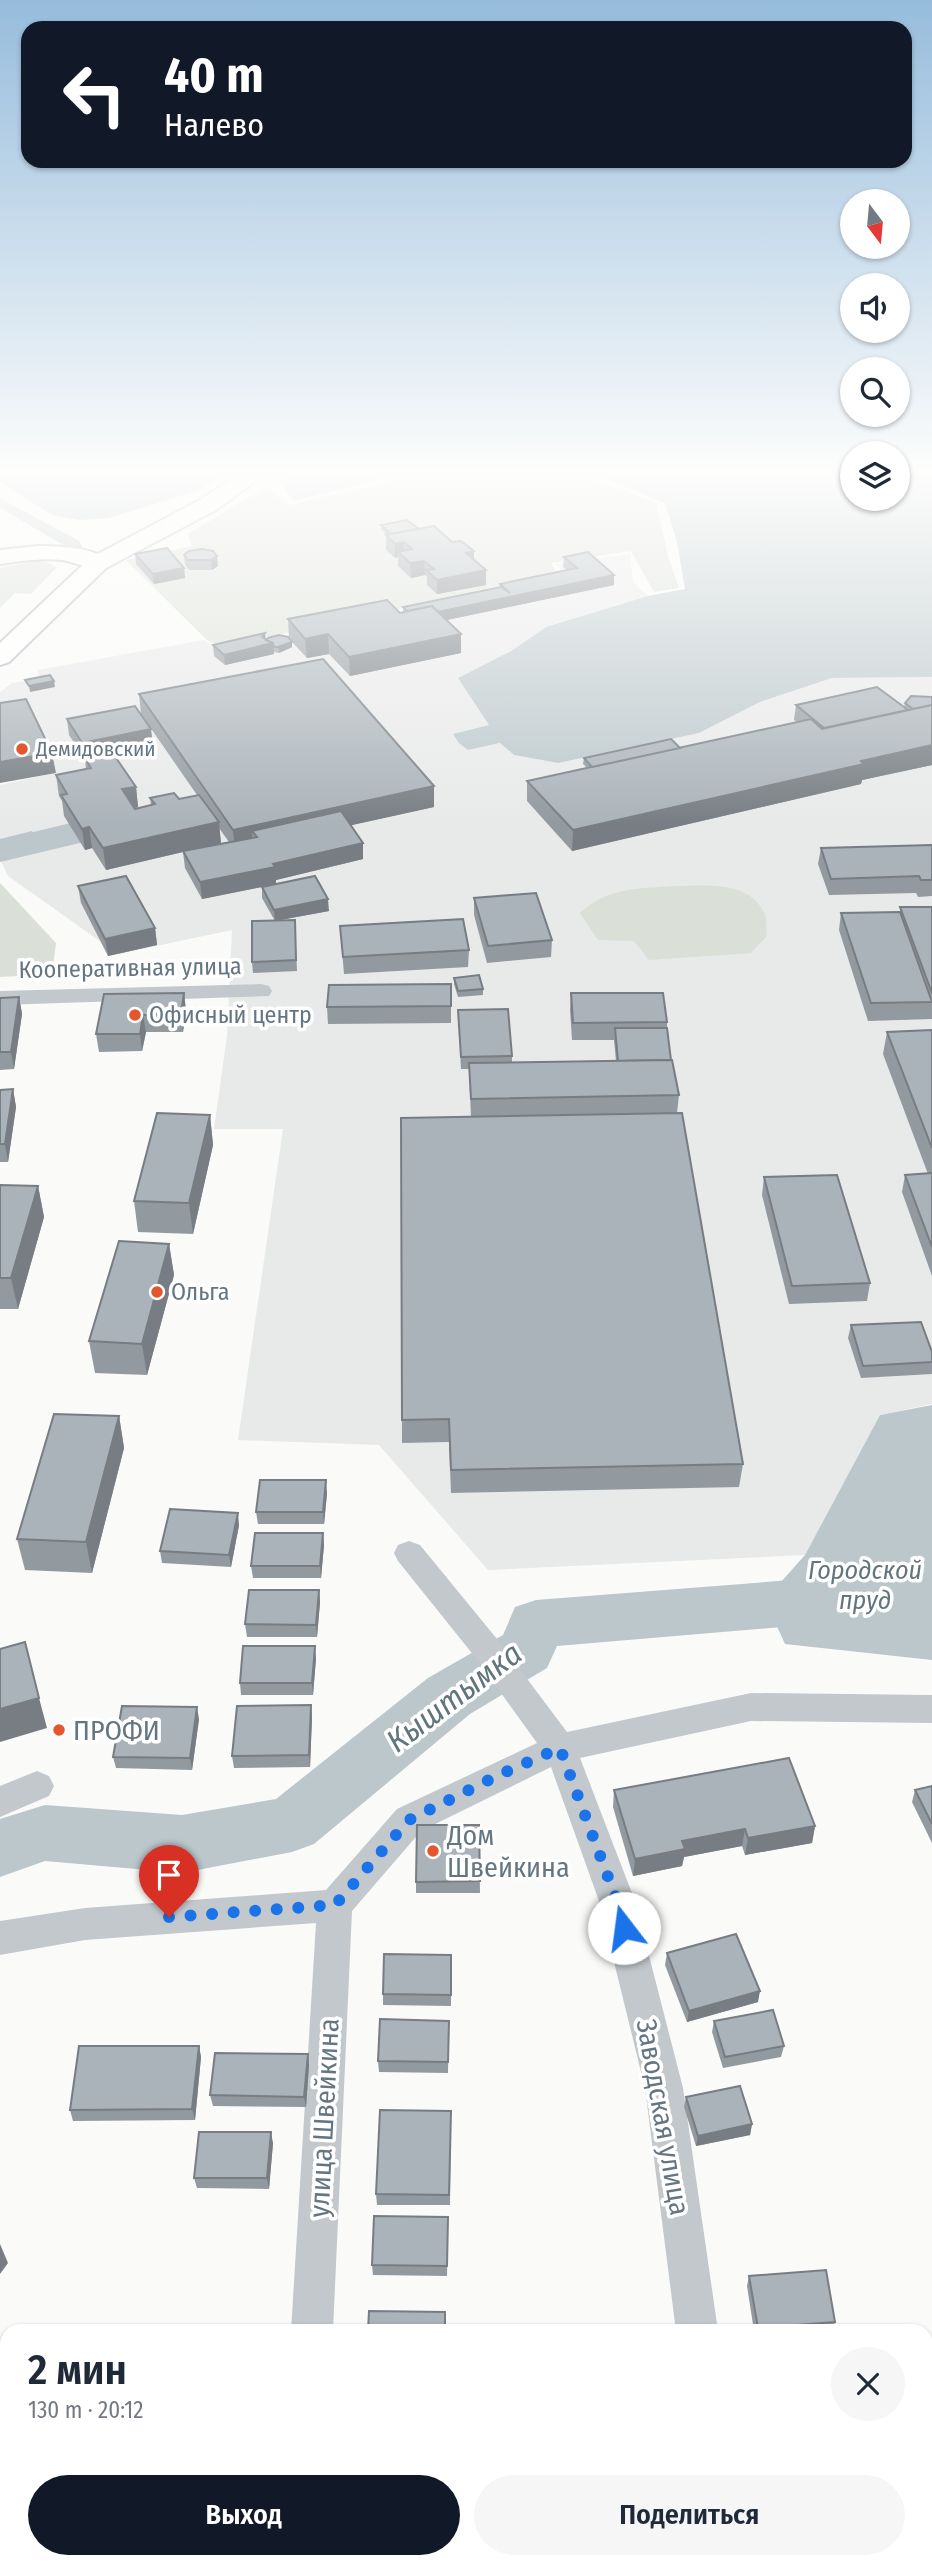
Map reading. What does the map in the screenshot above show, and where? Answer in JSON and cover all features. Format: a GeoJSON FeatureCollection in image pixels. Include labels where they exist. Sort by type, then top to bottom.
{"type":"FeatureCollection","features":[{"type":"Feature","properties":{"kind":"main road"},"geometry":{"type":"LineString","coordinates":[[0,657],[62,588]]}},
{"type":"Feature","properties":{"kind":"street","name":"Кооперативная улица"},"geometry":{"type":"LineString","coordinates":[[0,998],[261,991]]}},
{"type":"Feature","properties":{"kind":"street"},"geometry":{"type":"LineString","coordinates":[[409,1553],[536,1715]]}},
{"type":"Feature","properties":{"kind":"street"},"geometry":{"type":"LineString","coordinates":[[0,1938],[85,1924],[335,1905],[409,1820],[560,1748],[751,1707],[932,1709]]}},
{"type":"Feature","properties":{"kind":"street","name":"Заводская улица"},"geometry":{"type":"LineString","coordinates":[[536,1715],[560,1748],[617,1901],[664,2088],[696,2324]]}},
{"type":"Feature","properties":{"kind":"street"},"geometry":{"type":"LineString","coordinates":[[0,1802],[37,1786]]}},
{"type":"Feature","properties":{"kind":"street","name":"улица Швейкина"},"geometry":{"type":"LineString","coordinates":[[312,2324],[335,1905]]}},
{"type":"Feature","properties":{"kind":"shaded area"},"geometry":{"type":"Polygon","coordinates":[[[0,588],[37,588],[31,594],[15,593],[0,608],[0,588]]]}},
{"type":"Feature","properties":{"kind":"shaded area"},"geometry":{"type":"Polygon","coordinates":[[[154,588],[498,588],[220,647],[207,640],[154,588]]]}},
{"type":"Feature","properties":{"kind":"shaded area"},"geometry":{"type":"Polygon","coordinates":[[[512,588],[639,588],[648,596],[546,627],[511,651],[458,678],[490,725],[454,734],[468,750],[500,743],[514,755],[558,763],[699,733],[760,702],[832,678],[932,677],[932,1404],[880,1415],[805,1555],[488,1570],[379,1445],[238,1440],[283,1129],[214,1129],[227,1036],[232,930],[118,954],[8,876],[0,859],[0,785],[55,773],[0,724],[0,692],[12,683],[39,679],[38,670],[204,640],[217,650],[512,588]]]}},
{"type":"Feature","properties":{"kind":"shaded area"},"geometry":{"type":"Polygon","coordinates":[[[652,588],[679,588],[654,592],[652,588]]]}},
{"type":"Feature","properties":{"kind":"shaded area"},"geometry":{"type":"Polygon","coordinates":[[[0,883],[56,943],[52,974],[0,977],[0,883]]]}},
{"type":"Feature","properties":{"kind":"shaded area"},"geometry":{"type":"Polygon","coordinates":[[[674,886],[725,887],[748,895],[758,903],[765,914],[767,936],[751,953],[649,960],[634,941],[598,940],[580,913],[601,898],[612,894],[674,886]]]}},
{"type":"Feature","properties":{"kind":"water"},"geometry":{"type":"Polygon","coordinates":[[[685,588],[932,588],[932,677],[832,678],[760,702],[699,733],[558,763],[514,755],[500,743],[468,750],[459,743],[453,734],[489,725],[458,678],[511,651],[546,627],[648,596],[685,588]]]}},
{"type":"Feature","properties":{"kind":"water"},"geometry":{"type":"Polygon","coordinates":[[[32,831],[38,847],[0,856],[0,839],[32,831]]]}},
{"type":"Feature","properties":{"kind":"water","name":"Городской пруд"},"geometry":{"type":"Polygon","coordinates":[[[932,1405],[932,1660],[785,1644],[765,1600],[805,1555],[880,1415],[932,1405]]]}},
{"type":"Feature","properties":{"kind":"building"},"geometry":{"type":"Polygon","coordinates":[[[497,588],[510,593],[504,588],[553,588],[438,612],[432,606],[407,611],[403,607],[497,588]]]}},
{"type":"Feature","properties":{"kind":"building"},"geometry":{"type":"Polygon","coordinates":[[[387,600],[400,613],[432,606],[461,634],[349,657],[328,634],[305,639],[288,619],[387,600]]]}},
{"type":"Feature","properties":{"kind":"building"},"geometry":{"type":"Polygon","coordinates":[[[265,633],[262,637],[273,643],[224,655],[213,645],[265,633]]]}},
{"type":"Feature","properties":{"kind":"building"},"geometry":{"type":"Polygon","coordinates":[[[279,635],[288,637],[292,642],[274,647],[273,643],[266,640],[279,635]]]}},
{"type":"Feature","properties":{"kind":"building"},"geometry":{"type":"Polygon","coordinates":[[[323,659],[434,786],[233,830],[139,694],[323,659]]]}},
{"type":"Feature","properties":{"kind":"building"},"geometry":{"type":"Polygon","coordinates":[[[50,675],[54,681],[29,686],[25,680],[50,675]]]}},
{"type":"Feature","properties":{"kind":"building"},"geometry":{"type":"Polygon","coordinates":[[[877,687],[908,710],[824,728],[796,705],[877,687]]]}},
{"type":"Feature","properties":{"kind":"building"},"geometry":{"type":"Polygon","coordinates":[[[911,696],[932,697],[932,705],[913,709],[905,703],[911,696]]]}},
{"type":"Feature","properties":{"kind":"building"},"geometry":{"type":"Polygon","coordinates":[[[26,699],[52,753],[0,762],[0,703],[26,699]]]}},
{"type":"Feature","properties":{"kind":"building"},"geometry":{"type":"Polygon","coordinates":[[[932,705],[932,745],[861,761],[864,764],[573,830],[527,781],[811,719],[822,729],[932,705]]]}},
{"type":"Feature","properties":{"kind":"building"},"geometry":{"type":"Polygon","coordinates":[[[135,706],[151,729],[82,743],[67,719],[135,706]]]}},
{"type":"Feature","properties":{"kind":"building"},"geometry":{"type":"Polygon","coordinates":[[[671,739],[680,748],[592,767],[584,758],[671,739]]]}},
{"type":"Feature","properties":{"kind":"building"},"geometry":{"type":"Polygon","coordinates":[[[112,752],[136,787],[122,789],[135,809],[155,804],[150,798],[174,793],[179,799],[199,795],[219,822],[103,848],[89,827],[82,829],[61,795],[67,794],[56,775],[91,768],[85,758],[112,752]]]}},
{"type":"Feature","properties":{"kind":"building"},"geometry":{"type":"Polygon","coordinates":[[[341,811],[363,843],[273,864],[275,867],[200,882],[183,851],[257,837],[252,831],[341,811]]]}},
{"type":"Feature","properties":{"kind":"building"},"geometry":{"type":"Polygon","coordinates":[[[932,845],[932,880],[921,880],[919,876],[831,879],[821,848],[932,845]]]}},
{"type":"Feature","properties":{"kind":"building"},"geometry":{"type":"Polygon","coordinates":[[[126,876],[155,928],[105,939],[78,886],[126,876]]]}},
{"type":"Feature","properties":{"kind":"building"},"geometry":{"type":"Polygon","coordinates":[[[315,876],[328,899],[274,910],[262,887],[315,876]]]}},
{"type":"Feature","properties":{"kind":"building"},"geometry":{"type":"Polygon","coordinates":[[[536,893],[552,940],[488,946],[474,898],[536,893]]]}},
{"type":"Feature","properties":{"kind":"building"},"geometry":{"type":"Polygon","coordinates":[[[900,907],[932,907],[932,993],[900,907]]]}},
{"type":"Feature","properties":{"kind":"building"},"geometry":{"type":"Polygon","coordinates":[[[900,912],[932,1002],[871,1003],[841,913],[900,912]]]}},
{"type":"Feature","properties":{"kind":"building"},"geometry":{"type":"Polygon","coordinates":[[[463,919],[469,950],[343,957],[340,926],[463,919]]]}},
{"type":"Feature","properties":{"kind":"building"},"geometry":{"type":"Polygon","coordinates":[[[295,920],[296,960],[252,962],[252,921],[295,920]]]}},
{"type":"Feature","properties":{"kind":"building"},"geometry":{"type":"Polygon","coordinates":[[[479,975],[483,989],[458,991],[454,978],[479,975]]]}},
{"type":"Feature","properties":{"kind":"building"},"geometry":{"type":"Polygon","coordinates":[[[451,984],[451,1006],[327,1007],[329,985],[451,984]]]}},
{"type":"Feature","properties":{"kind":"building"},"geometry":{"type":"Polygon","coordinates":[[[184,993],[181,1014],[143,1015],[140,1034],[96,1034],[104,994],[184,993]]]}},
{"type":"Feature","properties":{"kind":"building"},"geometry":{"type":"Polygon","coordinates":[[[571,993],[663,993],[667,1022],[573,1023],[571,993]]]}},
{"type":"Feature","properties":{"kind":"building"},"geometry":{"type":"Polygon","coordinates":[[[19,997],[11,1052],[0,1052],[0,998],[19,997]]]}},
{"type":"Feature","properties":{"kind":"building"},"geometry":{"type":"Polygon","coordinates":[[[508,1009],[512,1056],[461,1057],[458,1010],[508,1009]]]}},
{"type":"Feature","properties":{"kind":"building"},"geometry":{"type":"Polygon","coordinates":[[[615,1028],[667,1028],[671,1060],[618,1061],[615,1028]]]}},
{"type":"Feature","properties":{"kind":"building"},"geometry":{"type":"Polygon","coordinates":[[[932,1030],[932,1148],[887,1032],[932,1030]]]}},
{"type":"Feature","properties":{"kind":"building"},"geometry":{"type":"Polygon","coordinates":[[[672,1060],[679,1095],[471,1099],[469,1063],[672,1060]]]}},
{"type":"Feature","properties":{"kind":"building"},"geometry":{"type":"Polygon","coordinates":[[[13,1089],[5,1144],[0,1144],[0,1090],[13,1089]]]}},
{"type":"Feature","properties":{"kind":"building"},"geometry":{"type":"Polygon","coordinates":[[[157,1113],[210,1115],[189,1203],[134,1201],[157,1113]]]}},
{"type":"Feature","properties":{"kind":"building"},"geometry":{"type":"Polygon","coordinates":[[[682,1113],[743,1464],[451,1470],[449,1419],[402,1420],[401,1118],[682,1113]]]}},
{"type":"Feature","properties":{"kind":"building"},"geometry":{"type":"Polygon","coordinates":[[[932,1173],[932,1247],[905,1175],[932,1173]]]}},
{"type":"Feature","properties":{"kind":"building"},"geometry":{"type":"Polygon","coordinates":[[[837,1175],[870,1283],[792,1286],[764,1177],[837,1175]]]}},
{"type":"Feature","properties":{"kind":"building"},"geometry":{"type":"Polygon","coordinates":[[[0,1185],[38,1186],[11,1278],[0,1278],[0,1185]]]}},
{"type":"Feature","properties":{"kind":"building"},"geometry":{"type":"Polygon","coordinates":[[[119,1241],[169,1244],[142,1344],[89,1341],[119,1241]]]}},
{"type":"Feature","properties":{"kind":"building"},"geometry":{"type":"Polygon","coordinates":[[[921,1322],[932,1352],[932,1362],[863,1366],[851,1325],[921,1322]]]}},
{"type":"Feature","properties":{"kind":"building"},"geometry":{"type":"Polygon","coordinates":[[[54,1414],[119,1416],[86,1542],[17,1539],[54,1414]]]}},
{"type":"Feature","properties":{"kind":"building"},"geometry":{"type":"Polygon","coordinates":[[[260,1480],[326,1480],[323,1512],[256,1512],[260,1480]]]}},
{"type":"Feature","properties":{"kind":"building"},"geometry":{"type":"Polygon","coordinates":[[[170,1509],[238,1513],[229,1555],[160,1551],[170,1509]]]}},
{"type":"Feature","properties":{"kind":"building"},"geometry":{"type":"Polygon","coordinates":[[[255,1533],[323,1533],[320,1566],[251,1566],[255,1533]]]}},
{"type":"Feature","properties":{"kind":"building"},"geometry":{"type":"Polygon","coordinates":[[[249,1590],[319,1590],[316,1625],[245,1624],[249,1590]]]}},
{"type":"Feature","properties":{"kind":"building"},"geometry":{"type":"Polygon","coordinates":[[[25,1642],[39,1698],[0,1709],[0,1649],[25,1642]]]}},
{"type":"Feature","properties":{"kind":"building"},"geometry":{"type":"Polygon","coordinates":[[[243,1646],[315,1646],[312,1683],[240,1683],[243,1646]]]}},
{"type":"Feature","properties":{"kind":"building"},"geometry":{"type":"Polygon","coordinates":[[[311,1705],[309,1755],[232,1756],[237,1706],[311,1705]]]}},
{"type":"Feature","properties":{"kind":"building"},"geometry":{"type":"Polygon","coordinates":[[[122,1706],[197,1707],[190,1758],[113,1757],[122,1706]]]}},
{"type":"Feature","properties":{"kind":"building"},"geometry":{"type":"Polygon","coordinates":[[[789,1758],[815,1826],[748,1838],[745,1829],[682,1841],[685,1849],[635,1859],[614,1790],[789,1758]]]}},
{"type":"Feature","properties":{"kind":"building"},"geometry":{"type":"Polygon","coordinates":[[[932,1786],[932,1824],[915,1790],[932,1786]]]}},
{"type":"Feature","properties":{"kind":"building"},"geometry":{"type":"Polygon","coordinates":[[[417,1825],[479,1825],[480,1881],[416,1882],[417,1825]]]}},
{"type":"Feature","properties":{"kind":"building"},"geometry":{"type":"Polygon","coordinates":[[[736,1934],[760,1991],[689,2011],[667,1953],[736,1934]]]}},
{"type":"Feature","properties":{"kind":"building"},"geometry":{"type":"Polygon","coordinates":[[[384,1954],[451,1955],[451,1995],[383,1994],[384,1954]]]}},
{"type":"Feature","properties":{"kind":"building"},"geometry":{"type":"Polygon","coordinates":[[[773,2010],[784,2046],[725,2057],[714,2021],[773,2010]]]}},
{"type":"Feature","properties":{"kind":"building"},"geometry":{"type":"Polygon","coordinates":[[[380,2019],[449,2021],[448,2062],[378,2061],[380,2019]]]}},
{"type":"Feature","properties":{"kind":"building"},"geometry":{"type":"Polygon","coordinates":[[[79,2046],[199,2046],[192,2109],[70,2110],[79,2046]]]}},
{"type":"Feature","properties":{"kind":"building"},"geometry":{"type":"Polygon","coordinates":[[[215,2053],[308,2054],[304,2097],[210,2095],[215,2053]]]}},
{"type":"Feature","properties":{"kind":"building"},"geometry":{"type":"Polygon","coordinates":[[[740,2086],[752,2124],[698,2136],[686,2097],[740,2086]]]}},
{"type":"Feature","properties":{"kind":"building"},"geometry":{"type":"Polygon","coordinates":[[[380,2110],[451,2111],[449,2195],[376,2194],[380,2110]]]}},
{"type":"Feature","properties":{"kind":"building"},"geometry":{"type":"Polygon","coordinates":[[[199,2132],[271,2132],[267,2178],[194,2178],[199,2132]]]}},
{"type":"Feature","properties":{"kind":"building"},"geometry":{"type":"Polygon","coordinates":[[[374,2216],[448,2217],[447,2266],[372,2265],[374,2216]]]}},
{"type":"Feature","properties":{"kind":"building"},"geometry":{"type":"Polygon","coordinates":[[[826,2270],[835,2322],[757,2324],[749,2276],[826,2270]]]}},
{"type":"Feature","properties":{"kind":"building"},"geometry":{"type":"Polygon","coordinates":[[[369,2311],[445,2312],[445,2324],[368,2324],[369,2311]]]}},
{"type":"Feature","properties":{"kind":"waterway"},"geometry":{"type":"LineString","coordinates":[[0,851],[75,833]]}},
{"type":"Feature","properties":{"kind":"waterway","name":"Кыштымка"},"geometry":{"type":"LineString","coordinates":[[0,1848],[45,1833],[182,1844],[292,1824],[449,1696],[526,1651],[536,1624],[924,1592],[932,1588]]}},
{"type":"Feature","properties":{"kind":"place","name":"Демидовский"},"geometry":{"type":"Point","coordinates":[22,749]}},
{"type":"Feature","properties":{"kind":"place","name":"Офисный центр"},"geometry":{"type":"Point","coordinates":[135,1015]}},
{"type":"Feature","properties":{"kind":"place","name":"Ольга"},"geometry":{"type":"Point","coordinates":[157,1292]}},
{"type":"Feature","properties":{"kind":"place","name":"ПРОФИ"},"geometry":{"type":"Point","coordinates":[59,1730]}},
{"type":"Feature","properties":{"kind":"place","name":"Дом Швейкина"},"geometry":{"type":"Point","coordinates":[433,1851]}},
{"type":"Feature","properties":{"kind":"route"},"geometry":{"type":"LineString","coordinates":[[169,1917],[335,1905],[409,1820],[560,1748],[617,1901],[624,1928]]}}]}
